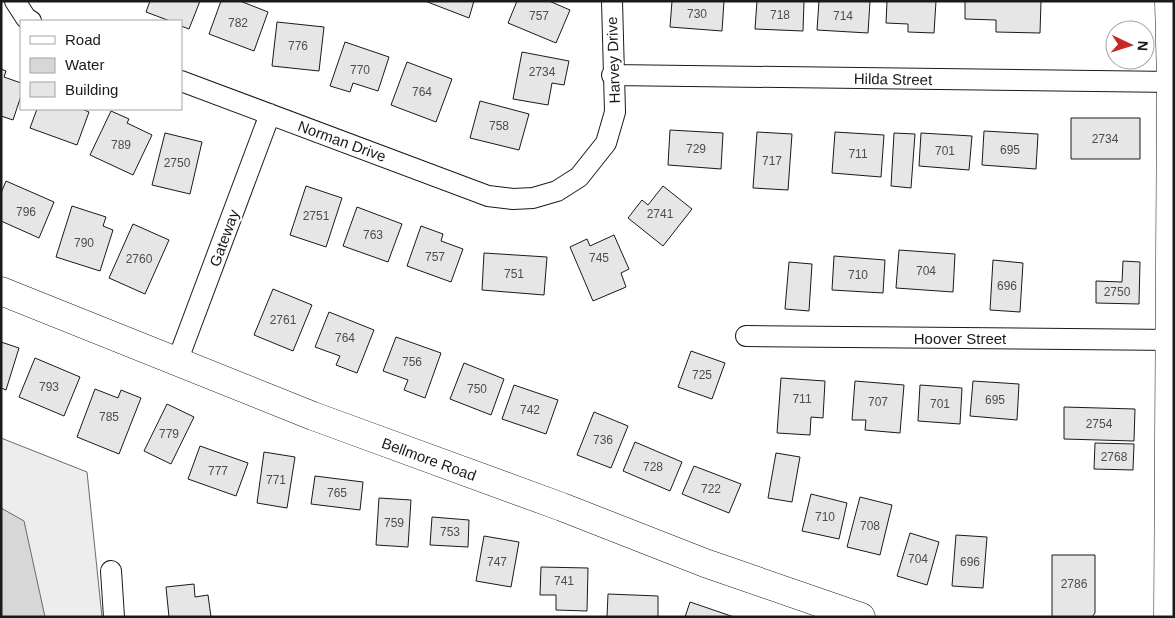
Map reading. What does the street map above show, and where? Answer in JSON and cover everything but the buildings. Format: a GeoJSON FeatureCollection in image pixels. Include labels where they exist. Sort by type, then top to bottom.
{"type":"FeatureCollection","features":[{"type":"Feature","properties":{"kind":"main road"},"geometry":{"type":"LineString","coordinates":[[1168,617],[1172,340],[1172,82],[1169,1]]}},
{"type":"Feature","properties":{"kind":"main road","name":"Bellmore Road"},"geometry":{"type":"LineString","coordinates":[[1,291],[313,416],[562,507],[705,563],[861,617]]}},
{"type":"Feature","properties":{"kind":"street"},"geometry":{"type":"LineString","coordinates":[[16,1],[26,18],[29,20]]}},
{"type":"Feature","properties":{"kind":"street","name":"Harvey Drive"},"geometry":{"type":"LineString","coordinates":[[504,198],[533,198],[557,190],[579,177],[606,143],[615,112],[612,75],[612,1]]}},
{"type":"Feature","properties":{"kind":"street","name":"Hilda Street"},"geometry":{"type":"LineString","coordinates":[[612,75],[1172,82]]}},
{"type":"Feature","properties":{"kind":"street","name":"Norman Drive"},"geometry":{"type":"LineString","coordinates":[[182,81],[488,196],[504,198]]}},
{"type":"Feature","properties":{"kind":"street","name":"Gateway"},"geometry":{"type":"LineString","coordinates":[[178,362],[270,114]]}},
{"type":"Feature","properties":{"kind":"street","name":"Hoover Street"},"geometry":{"type":"LineString","coordinates":[[746,336],[1172,340]]}},
{"type":"Feature","properties":{"kind":"street"},"geometry":{"type":"LineString","coordinates":[[111,571],[114,617]]}},
{"type":"Feature","properties":{"kind":"shaded area"},"geometry":{"type":"Polygon","coordinates":[[[1,438],[87,472],[102,617],[1,617],[1,438]]]}},
{"type":"Feature","properties":{"kind":"water"},"geometry":{"type":"Polygon","coordinates":[[[1,508],[24,521],[45,617],[1,617],[1,508]]]}}]}
